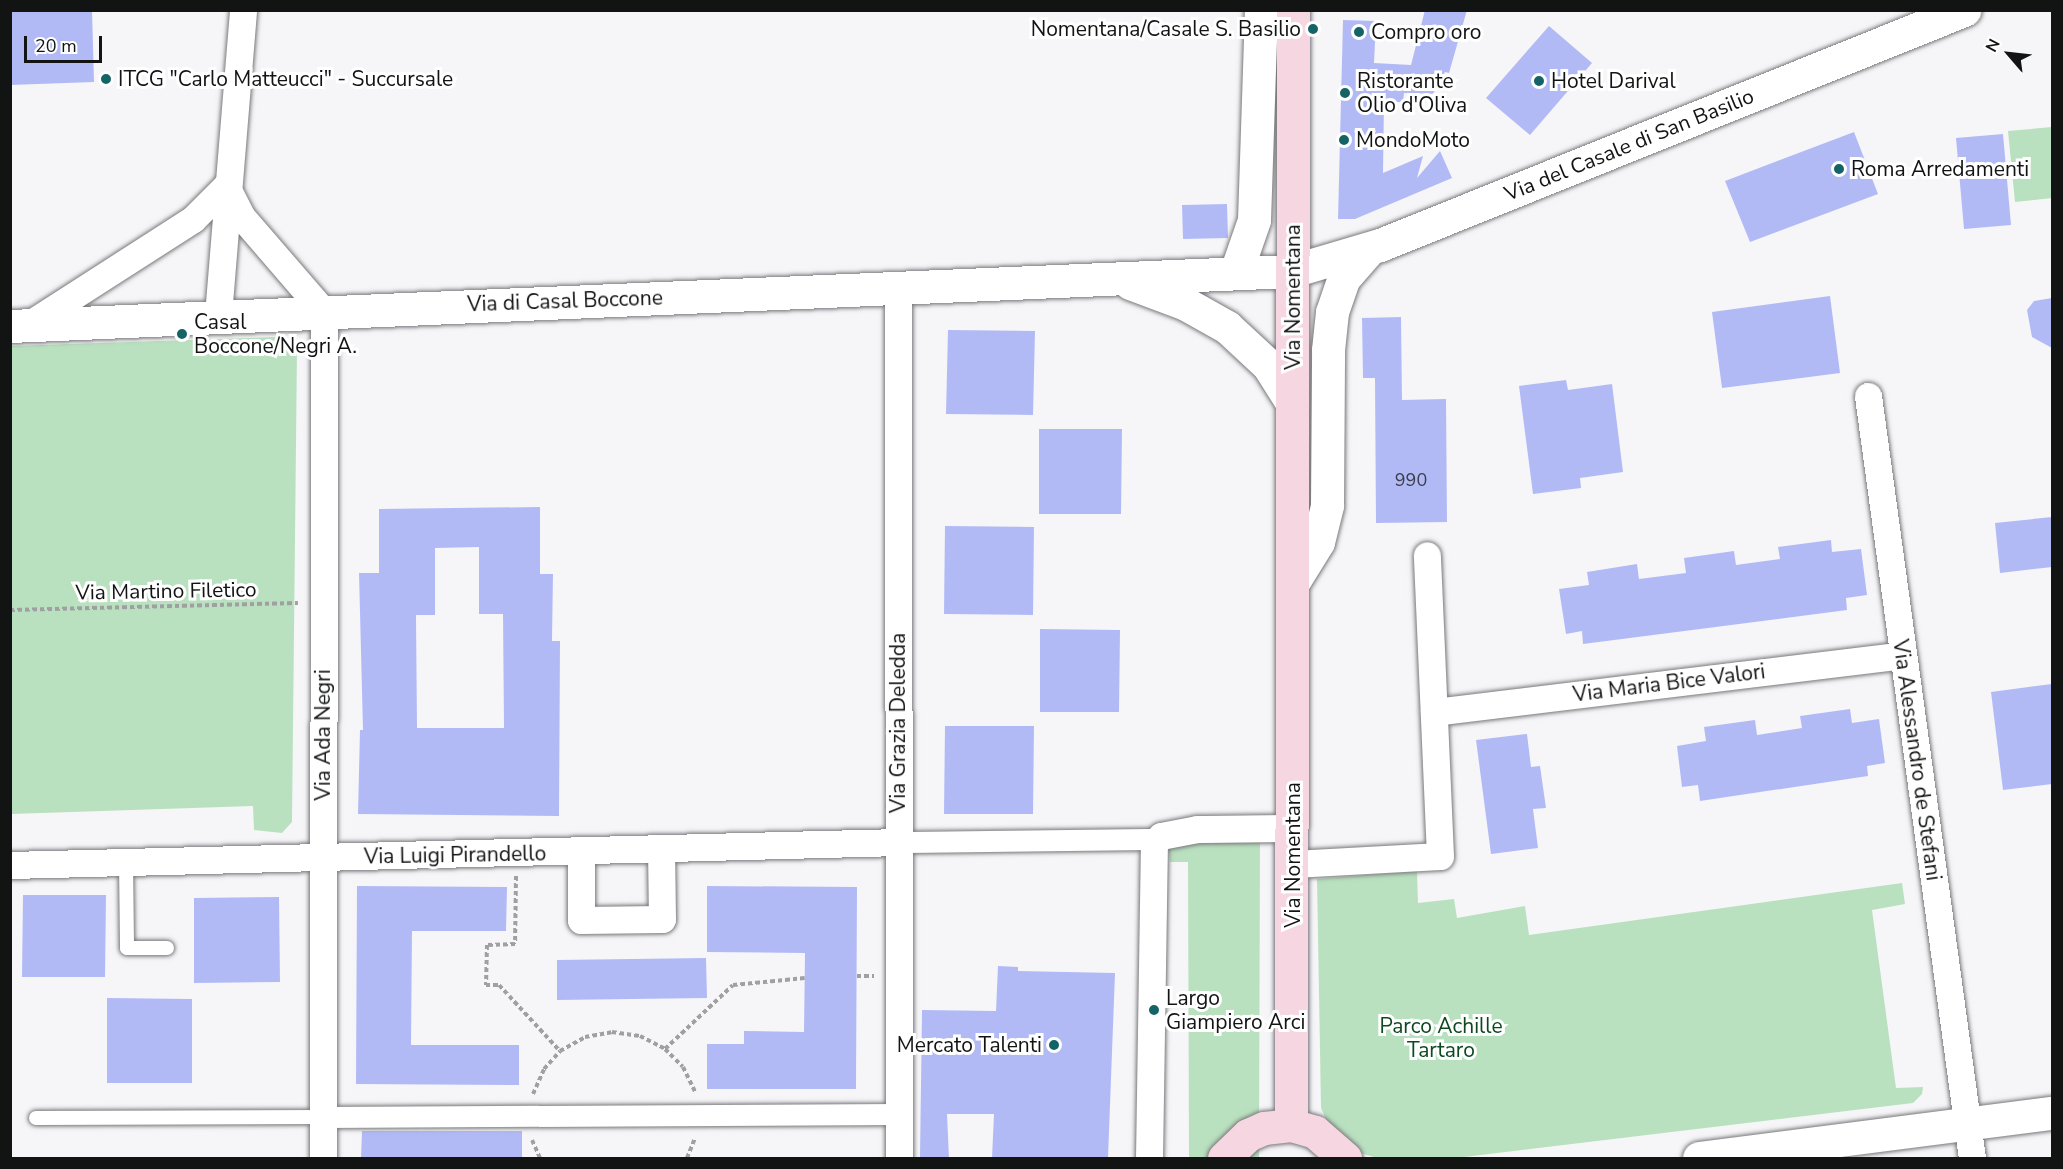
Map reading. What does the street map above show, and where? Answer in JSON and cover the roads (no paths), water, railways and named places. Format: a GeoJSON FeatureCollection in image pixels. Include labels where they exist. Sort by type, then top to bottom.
{"type":"FeatureCollection","features":[{"type":"Feature","properties":{"kind":"main road","name":"Via Nomentana"},"geometry":{"type":"LineString","coordinates":[[1291,1125],[1293,10]]}},
{"type":"Feature","properties":{"kind":"main road"},"geometry":{"type":"LineString","coordinates":[[1224,1158],[1248,1135],[1264,1128],[1291,1125],[1315,1132],[1345,1158]]}},
{"type":"Feature","properties":{"kind":"street"},"geometry":{"type":"LineString","coordinates":[[218,315],[226,186],[243,10]]}},
{"type":"Feature","properties":{"kind":"street","name":"Via Nomentana"},"geometry":{"type":"LineString","coordinates":[[1236,272],[1253,229],[1261,10]]}},
{"type":"Feature","properties":{"kind":"street","name":"Via del Casale di San Basilio"},"geometry":{"type":"LineString","coordinates":[[1292,271],[1369,249],[1964,10]]}},
{"type":"Feature","properties":{"kind":"street"},"geometry":{"type":"LineString","coordinates":[[226,186],[242,217],[323,311]]}},
{"type":"Feature","properties":{"kind":"street"},"geometry":{"type":"LineString","coordinates":[[19,325],[193,219],[226,186]]}},
{"type":"Feature","properties":{"kind":"street","name":"Via Nomentana"},"geometry":{"type":"LineString","coordinates":[[1292,584],[1318,542],[1327,505],[1328,350],[1332,312],[1344,278],[1369,249]]}},
{"type":"Feature","properties":{"kind":"street","name":"Via di Casal Boccone"},"geometry":{"type":"LineString","coordinates":[[19,325],[1292,271]]}},
{"type":"Feature","properties":{"kind":"street","name":"Via di Casal Boccone"},"geometry":{"type":"LineString","coordinates":[[1120,279],[1186,304],[1227,327],[1268,365],[1292,403]]}},
{"type":"Feature","properties":{"kind":"street","name":"Via Grazia Deledda"},"geometry":{"type":"LineString","coordinates":[[898,288],[899,1158]]}},
{"type":"Feature","properties":{"kind":"street","name":"Via Ada Negri"},"geometry":{"type":"LineString","coordinates":[[323,311],[323,1158]]}},
{"type":"Feature","properties":{"kind":"street","name":"Via Alessandro de Stefani"},"geometry":{"type":"LineString","coordinates":[[1868,396],[1972,1158]]}},
{"type":"Feature","properties":{"kind":"street"},"geometry":{"type":"LineString","coordinates":[[1293,864],[1440,856],[1427,555]]}},
{"type":"Feature","properties":{"kind":"street","name":"Via Maria Bice Valori"},"geometry":{"type":"LineString","coordinates":[[1434,712],[1903,655]]}},
{"type":"Feature","properties":{"kind":"street"},"geometry":{"type":"LineString","coordinates":[[899,842],[1158,839],[1197,829],[1293,828]]}},
{"type":"Feature","properties":{"kind":"street"},"geometry":{"type":"LineString","coordinates":[[1149,1158],[1153,850],[1158,839]]}},
{"type":"Feature","properties":{"kind":"street","name":"Via Luigi Pirandello"},"geometry":{"type":"LineString","coordinates":[[10,865],[516,854],[899,842]]}},
{"type":"Feature","properties":{"kind":"street"},"geometry":{"type":"LineString","coordinates":[[581,852],[581,920],[662,919],[661,849]]}},
{"type":"Feature","properties":{"kind":"street"},"geometry":{"type":"LineString","coordinates":[[1699,1158],[2052,1113]]}},
{"type":"Feature","properties":{"kind":"street"},"geometry":{"type":"LineString","coordinates":[[323,1117],[899,1114]]}},
{"type":"Feature","properties":{"kind":"lane"},"geometry":{"type":"LineString","coordinates":[[126,862],[127,948],[166,948]]}},
{"type":"Feature","properties":{"kind":"lane"},"geometry":{"type":"LineString","coordinates":[[36,1118],[323,1117]]}},
{"type":"Feature","properties":{"kind":"place","name":"Nomentana/Casale S. Basilio"},"geometry":{"type":"Point","coordinates":[1313,29]}},
{"type":"Feature","properties":{"kind":"place","name":"Compro oro"},"geometry":{"type":"Point","coordinates":[1359,32]}},
{"type":"Feature","properties":{"kind":"place","name":"ITCG \"Carlo Matteucci\" - Succursale"},"geometry":{"type":"Point","coordinates":[106,79]}},
{"type":"Feature","properties":{"kind":"place","name":"Hotel Darival"},"geometry":{"type":"Point","coordinates":[1539,81]}},
{"type":"Feature","properties":{"kind":"place","name":"Ristorante Olio d'Oliva"},"geometry":{"type":"Point","coordinates":[1345,93]}},
{"type":"Feature","properties":{"kind":"place","name":"MondoMoto"},"geometry":{"type":"Point","coordinates":[1344,140]}},
{"type":"Feature","properties":{"kind":"place","name":"Roma Arredamenti"},"geometry":{"type":"Point","coordinates":[1839,169]}},
{"type":"Feature","properties":{"kind":"place","name":"Casal Boccone/Negri A."},"geometry":{"type":"Point","coordinates":[182,334]}},
{"type":"Feature","properties":{"kind":"place","name":"Largo Giampiero Arci"},"geometry":{"type":"Point","coordinates":[1154,1010]}},
{"type":"Feature","properties":{"kind":"place","name":"Mercato Talenti"},"geometry":{"type":"Point","coordinates":[1054,1045]}},
{"type":"Feature","properties":{"kind":"park label","name":"Parco Achille Tartaro"},"geometry":{"type":"Point","coordinates":[1441,1038]}}]}
